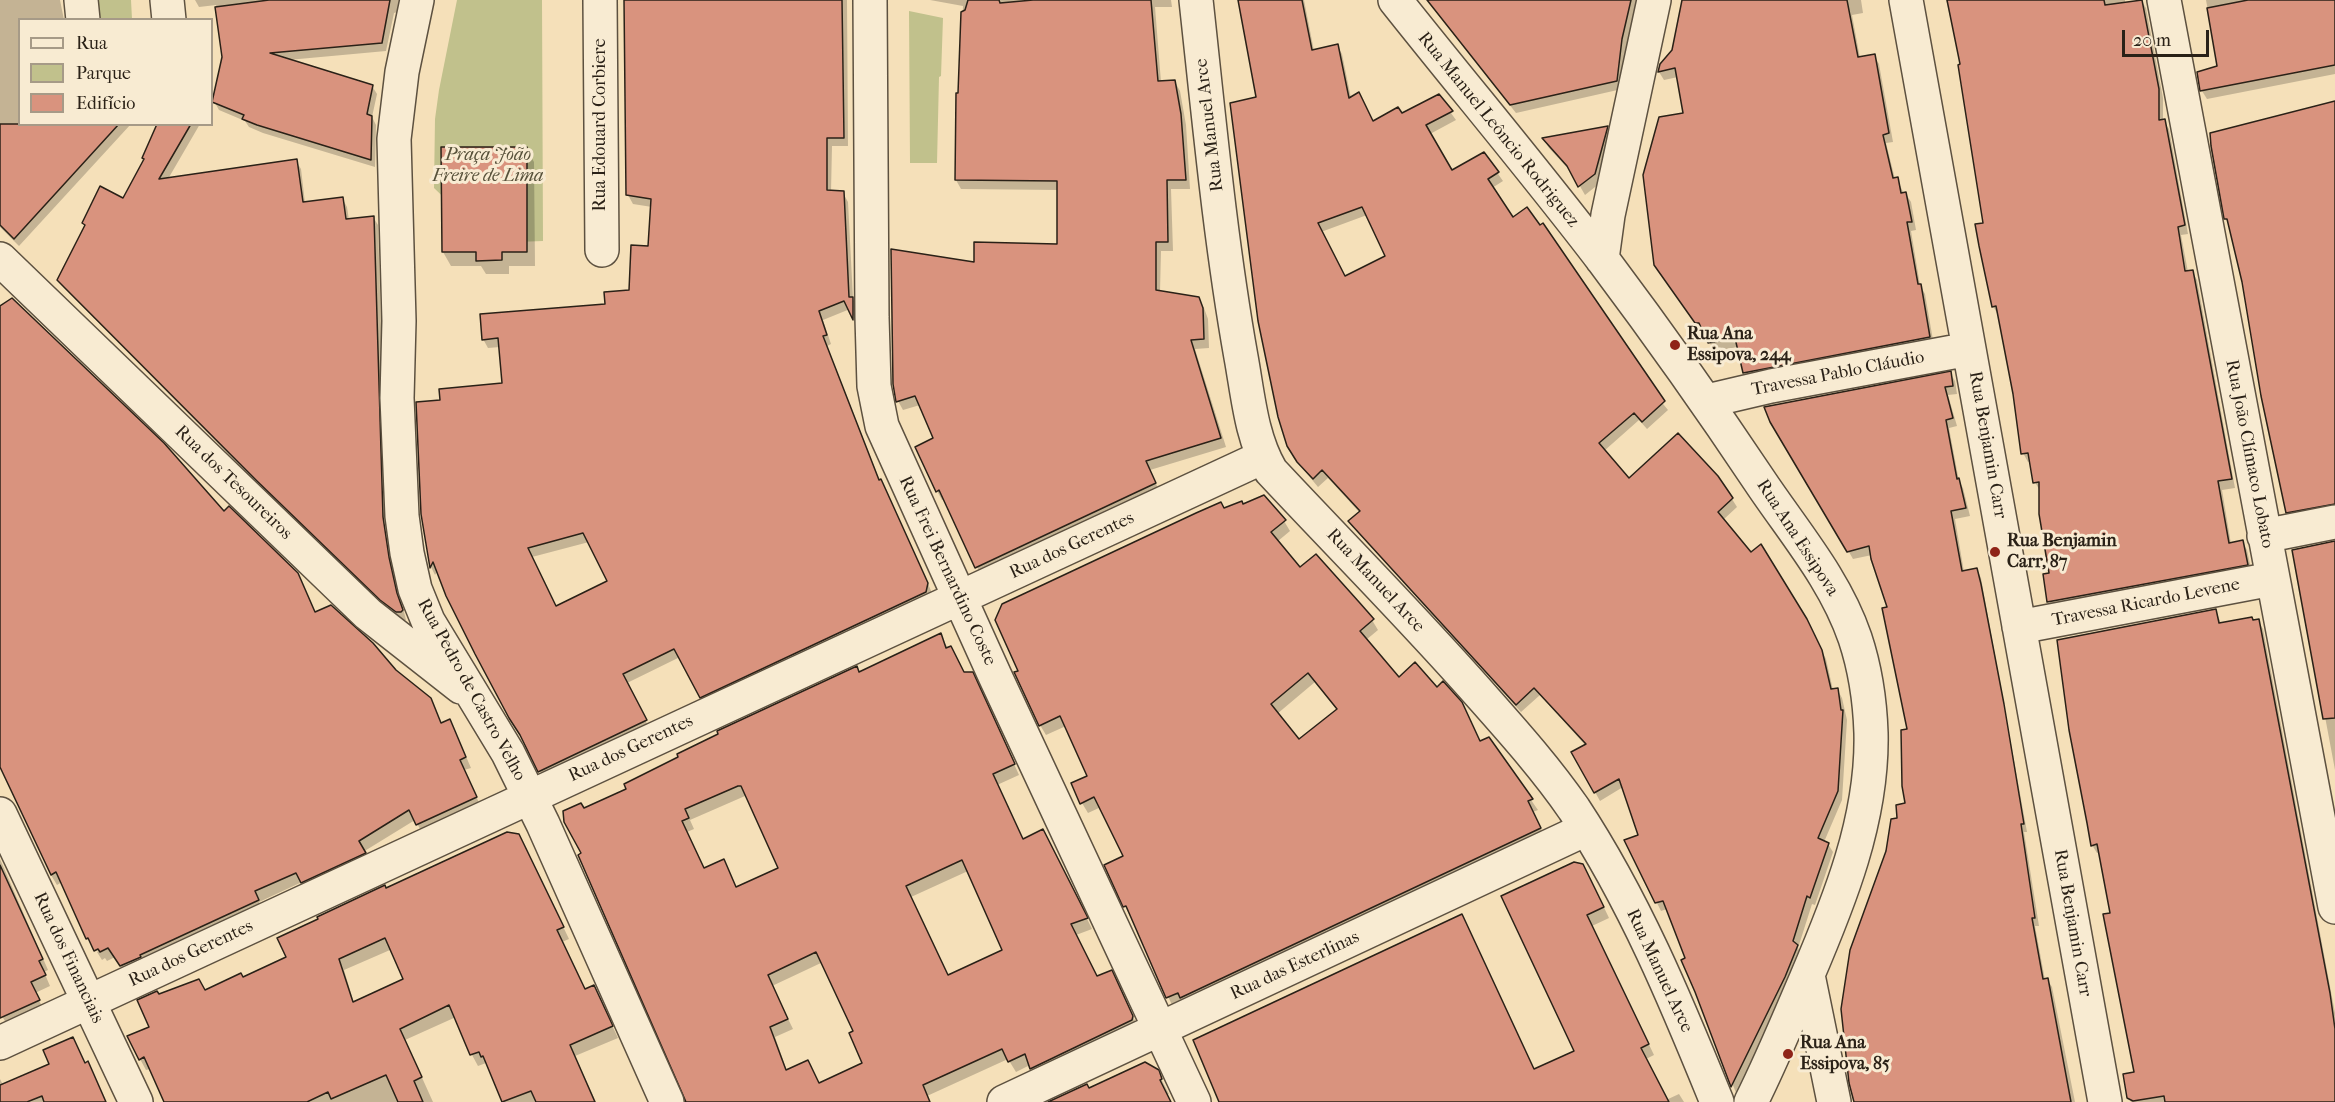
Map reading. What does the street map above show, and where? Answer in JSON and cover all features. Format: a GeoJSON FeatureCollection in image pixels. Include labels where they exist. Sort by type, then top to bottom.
{"type":"FeatureCollection","features":[{"type":"Feature","properties":{"kind":"street"},"geometry":{"type":"LineString","coordinates":[[81,0],[83,18]]}},
{"type":"Feature","properties":{"kind":"street"},"geometry":{"type":"LineString","coordinates":[[167,0],[169,18]]}},
{"type":"Feature","properties":{"kind":"street","name":"Rua Pedro de Castro Velho"},"geometry":{"type":"LineString","coordinates":[[417,0],[402,72],[394,139],[399,321],[397,398],[402,516],[407,553],[428,621],[508,753],[667,1102]]}},
{"type":"Feature","properties":{"kind":"street","name":"Rua Edouard Corbiere"},"geometry":{"type":"LineString","coordinates":[[600,0],[602,250]]}},
{"type":"Feature","properties":{"kind":"street","name":"Rua Frei Bernardino Coste"},"geometry":{"type":"LineString","coordinates":[[870,0],[874,386],[882,426],[1194,1102]]}},
{"type":"Feature","properties":{"kind":"street","name":"Rua Manuel Arce"},"geometry":{"type":"LineString","coordinates":[[1196,0],[1235,322],[1254,428],[1263,457],[1271,471],[1456,667],[1536,759],[1586,829],[1648,938],[1717,1102]]}},
{"type":"Feature","properties":{"kind":"street","name":"Rua Manuel Leôncio Rodriguez"},"geometry":{"type":"LineString","coordinates":[[1395,0],[1602,259]]}},
{"type":"Feature","properties":{"kind":"street"},"geometry":{"type":"LineString","coordinates":[[1602,259],[1608,215],[1654,0]]}},
{"type":"Feature","properties":{"kind":"street","name":"Rua Benjamin Carr"},"geometry":{"type":"LineString","coordinates":[[1906,0],[2105,1102]]}},
{"type":"Feature","properties":{"kind":"street","name":"Rua João Clímaco Lobato"},"geometry":{"type":"LineString","coordinates":[[2164,0],[2335,907]]}},
{"type":"Feature","properties":{"kind":"street","name":"Rua dos Tesoureiros"},"geometry":{"type":"LineString","coordinates":[[0,259],[368,614],[398,640],[475,697]]}},
{"type":"Feature","properties":{"kind":"street","name":"Rua Ana Essipova"},"geometry":{"type":"LineString","coordinates":[[1602,259],[1707,401],[1761,483],[1803,541],[1832,588],[1854,637],[1866,690],[1871,732],[1870,768],[1861,821],[1846,874],[1824,937],[1773,1056],[1750,1102]]}},
{"type":"Feature","properties":{"kind":"street","name":"Travessa Pablo Cláudio"},"geometry":{"type":"LineString","coordinates":[[1707,401],[1771,386],[1969,349]]}},
{"type":"Feature","properties":{"kind":"street","name":"Rua dos Gerentes"},"geometry":{"type":"LineString","coordinates":[[0,1043],[1263,457]]}},
{"type":"Feature","properties":{"kind":"street"},"geometry":{"type":"LineString","coordinates":[[2264,536],[2335,522]]}},
{"type":"Feature","properties":{"kind":"street","name":"Travessa Ricardo Levene"},"geometry":{"type":"LineString","coordinates":[[2019,627],[2272,579]]}},
{"type":"Feature","properties":{"kind":"street","name":"Rua dos Financiais"},"geometry":{"type":"LineString","coordinates":[[0,813],[136,1102]]}},
{"type":"Feature","properties":{"kind":"street","name":"Rua das Esterlinas"},"geometry":{"type":"LineString","coordinates":[[1004,1102],[1586,829]]}},
{"type":"Feature","properties":{"kind":"street"},"geometry":{"type":"LineString","coordinates":[[1808,975],[1834,1102]]}},
{"type":"Feature","properties":{"kind":"green space"},"geometry":{"type":"Polygon","coordinates":[[[67,0],[131,0],[132,18],[70,18],[67,0]]]}},
{"type":"Feature","properties":{"kind":"green space","name":"Praça João Freire de Lima"},"geometry":{"type":"Polygon","coordinates":[[[457,0],[542,0],[543,241],[491,243],[434,188],[435,119],[457,0]]]}},
{"type":"Feature","properties":{"kind":"green space"},"geometry":{"type":"Polygon","coordinates":[[[909,11],[943,18],[937,163],[910,163],[909,11]]]}},
{"type":"Feature","properties":{"kind":"building"},"geometry":{"type":"Polygon","coordinates":[[[269,0],[390,0],[382,43],[270,53],[373,85],[367,114],[372,116],[371,160],[257,125],[242,119],[244,115],[213,102],[222,57],[215,7],[269,0]]]}},
{"type":"Feature","properties":{"kind":"building"},"geometry":{"type":"Polygon","coordinates":[[[624,0],[842,0],[844,138],[827,138],[827,190],[844,191],[849,297],[853,297],[853,320],[844,301],[819,311],[827,335],[823,336],[879,480],[881,479],[928,583],[926,592],[700,698],[674,649],[623,674],[647,720],[538,772],[446,596],[433,562],[430,568],[421,514],[416,402],[440,400],[439,389],[502,383],[498,338],[482,340],[480,314],[605,304],[604,292],[629,290],[631,245],[648,246],[651,199],[626,195],[624,0]],[[583,533],[528,548],[556,606],[607,581],[583,533]]]}},
{"type":"Feature","properties":{"kind":"building"},"geometry":{"type":"Polygon","coordinates":[[[968,0],[999,0],[1000,3],[1033,0],[1151,0],[1158,81],[1175,80],[1181,114],[1186,180],[1167,180],[1168,242],[1156,242],[1156,290],[1199,297],[1203,308],[1204,339],[1191,340],[1221,438],[1146,461],[1156,483],[975,568],[939,490],[936,492],[915,447],[933,438],[915,396],[896,402],[893,384],[891,249],[974,262],[974,242],[1057,244],[1057,181],[955,180],[956,93],[958,93],[961,12],[965,10],[968,0]]]}},
{"type":"Feature","properties":{"kind":"building"},"geometry":{"type":"Polygon","coordinates":[[[1238,0],[1302,0],[1312,50],[1338,44],[1349,98],[1359,92],[1373,121],[1398,107],[1402,113],[1439,94],[1453,111],[1426,125],[1452,170],[1484,152],[1499,172],[1488,179],[1513,217],[1527,207],[1540,225],[1543,223],[1665,401],[1642,422],[1634,413],[1599,443],[1629,478],[1678,433],[1718,476],[1733,498],[1718,512],[1751,552],[1761,544],[1807,619],[1822,650],[1831,689],[1838,688],[1841,710],[1843,710],[1838,791],[1818,838],[1829,843],[1810,898],[1807,896],[1793,941],[1798,945],[1785,977],[1731,1087],[1681,960],[1685,958],[1663,901],[1655,903],[1624,840],[1638,835],[1619,779],[1594,793],[1571,752],[1586,744],[1534,688],[1516,705],[1348,521],[1360,511],[1322,470],[1313,479],[1297,462],[1287,446],[1278,417],[1258,321],[1230,103],[1256,97],[1238,0]],[[1362,207],[1318,223],[1345,276],[1385,256],[1362,207]]]}},
{"type":"Feature","properties":{"kind":"building"},"geometry":{"type":"Polygon","coordinates":[[[1427,0],[1631,0],[1622,39],[1617,81],[1510,105],[1427,0]]]}},
{"type":"Feature","properties":{"kind":"building"},"geometry":{"type":"Polygon","coordinates":[[[1682,0],[1847,0],[1858,57],[1875,54],[1889,133],[1883,135],[1893,178],[1898,177],[1901,193],[1906,192],[1912,222],[1907,222],[1930,337],[1743,373],[1735,338],[1708,343],[1699,323],[1695,323],[1654,265],[1643,175],[1659,117],[1683,113],[1675,68],[1658,72],[1660,64],[1672,50],[1682,0]]]}},
{"type":"Feature","properties":{"kind":"building"},"geometry":{"type":"Polygon","coordinates":[[[1947,0],[2104,0],[2105,5],[2142,0],[2159,89],[2159,120],[2165,119],[2185,225],[2178,227],[2185,271],[2193,270],[2232,479],[2218,481],[2229,543],[2243,540],[2248,565],[2047,602],[2043,574],[2049,573],[2039,514],[2039,482],[2033,483],[2028,453],[2021,454],[2013,394],[1996,306],[1992,307],[1979,246],[1975,224],[1983,223],[1958,65],[1960,64],[1947,0]]]}},
{"type":"Feature","properties":{"kind":"building"},"geometry":{"type":"Polygon","coordinates":[[[2248,0],[2335,0],[2335,65],[2200,91],[2197,72],[2217,66],[2207,8],[2248,0]]]}},
{"type":"Feature","properties":{"kind":"building"},"geometry":{"type":"Polygon","coordinates":[[[2335,101],[2335,504],[2286,513],[2261,396],[2242,282],[2227,219],[2224,219],[2210,133],[2335,101]]]}},
{"type":"Feature","properties":{"kind":"building"},"geometry":{"type":"Polygon","coordinates":[[[0,124],[117,126],[14,239],[0,225],[0,124]]]}},
{"type":"Feature","properties":{"kind":"building"},"geometry":{"type":"Polygon","coordinates":[[[156,126],[190,126],[159,179],[297,159],[303,202],[343,197],[346,219],[374,216],[383,517],[389,557],[403,610],[401,612],[396,612],[380,600],[257,481],[57,280],[85,225],[82,223],[100,186],[123,198],[144,159],[142,158],[156,126]]]}},
{"type":"Feature","properties":{"kind":"building"},"geometry":{"type":"Polygon","coordinates":[[[1608,126],[1595,174],[1578,187],[1567,166],[1542,138],[1608,126]]]}},
{"type":"Feature","properties":{"kind":"building"},"geometry":{"type":"Polygon","coordinates":[[[441,147],[527,147],[527,252],[502,252],[502,260],[476,261],[476,252],[442,252],[441,147]]]}},
{"type":"Feature","properties":{"kind":"building"},"geometry":{"type":"Polygon","coordinates":[[[12,298],[164,443],[224,511],[229,506],[298,573],[315,612],[331,605],[373,643],[396,670],[431,698],[441,723],[450,719],[466,757],[460,760],[477,797],[416,825],[409,810],[359,841],[366,853],[301,883],[296,873],[255,891],[259,900],[120,966],[108,948],[100,952],[98,949],[94,951],[88,938],[86,939],[56,872],[51,875],[0,767],[0,306],[12,298]]]}},
{"type":"Feature","properties":{"kind":"building"},"geometry":{"type":"Polygon","coordinates":[[[1951,371],[1953,386],[1945,387],[1953,418],[1946,420],[1957,479],[1959,478],[1966,508],[1951,511],[1962,571],[1977,568],[1981,584],[2024,824],[2021,824],[2035,918],[2032,918],[2043,979],[2048,978],[2071,1102],[1854,1102],[1849,1083],[1841,1009],[1850,950],[1886,851],[1891,819],[1897,818],[1896,805],[1905,803],[1902,786],[1901,730],[1907,729],[1882,608],[1887,607],[1869,546],[1847,552],[1770,422],[1764,407],[1951,371]]]}},
{"type":"Feature","properties":{"kind":"building"},"geometry":{"type":"Polygon","coordinates":[[[1264,495],[1286,520],[1271,532],[1300,567],[1316,554],[1359,602],[1374,619],[1360,631],[1399,677],[1415,662],[1437,687],[1443,681],[1462,702],[1480,741],[1489,737],[1533,799],[1528,801],[1541,828],[1180,998],[1178,993],[1166,998],[1126,906],[1123,907],[1104,865],[1123,856],[1094,797],[1080,804],[1071,783],[1087,776],[1060,716],[1039,726],[1014,672],[1018,671],[995,620],[1002,604],[1196,513],[1221,502],[1224,508],[1242,501],[1243,504],[1264,495]],[[1308,673],[1271,704],[1299,739],[1337,709],[1308,673]]]}},
{"type":"Feature","properties":{"kind":"building"},"geometry":{"type":"Polygon","coordinates":[[[2335,541],[2335,718],[2323,719],[2292,550],[2335,541]]]}},
{"type":"Feature","properties":{"kind":"building"},"geometry":{"type":"Polygon","coordinates":[[[2216,609],[2219,623],[2252,617],[2253,620],[2259,619],[2330,993],[2335,1029],[2335,1102],[2165,1102],[2164,1096],[2133,1101],[2127,1098],[2123,1074],[2134,1072],[2103,914],[2110,913],[2097,844],[2091,846],[2069,730],[2057,640],[2216,609]]]}},
{"type":"Feature","properties":{"kind":"building"},"geometry":{"type":"Polygon","coordinates":[[[941,633],[946,648],[951,646],[964,672],[973,672],[1015,764],[993,774],[1023,839],[1043,829],[1088,918],[1071,924],[1097,976],[1112,970],[1133,1016],[1132,1020],[1030,1069],[1025,1054],[1008,1062],[1002,1049],[923,1085],[930,1102],[686,1102],[578,855],[581,853],[564,822],[563,811],[581,803],[584,808],[626,789],[624,784],[678,757],[677,754],[718,734],[717,731],[857,666],[859,672],[941,633]],[[741,786],[685,809],[689,818],[682,821],[704,868],[724,859],[736,887],[778,868],[741,786]],[[962,860],[906,886],[948,975],[1002,950],[962,860]],[[816,952],[768,975],[788,1019],[770,1027],[786,1070],[808,1060],[819,1083],[862,1063],[849,1033],[853,1031],[816,952]]]}},
{"type":"Feature","properties":{"kind":"building"},"geometry":{"type":"Polygon","coordinates":[[[507,832],[519,834],[564,927],[557,930],[585,989],[594,985],[613,1026],[570,1045],[595,1102],[536,1102],[531,1091],[502,1102],[483,1056],[481,1057],[479,1052],[470,1055],[449,1005],[400,1029],[422,1077],[414,1081],[423,1102],[398,1102],[386,1075],[331,1099],[328,1092],[307,1102],[164,1102],[144,1057],[139,1060],[127,1036],[149,1027],[137,1000],[157,991],[159,994],[199,979],[205,990],[241,973],[243,977],[286,957],[277,938],[385,885],[386,888],[507,832]],[[385,938],[339,959],[353,1002],[403,979],[385,938]]]}},
{"type":"Feature","properties":{"kind":"building"},"geometry":{"type":"Polygon","coordinates":[[[1574,862],[1583,864],[1604,907],[1587,915],[1649,1044],[1641,1048],[1669,1102],[1219,1102],[1193,1040],[1462,914],[1534,1069],[1574,1051],[1501,896],[1574,862]]]}},
{"type":"Feature","properties":{"kind":"building"},"geometry":{"type":"Polygon","coordinates":[[[0,865],[43,959],[39,961],[46,975],[31,982],[40,1000],[0,1018],[0,865]]]}},
{"type":"Feature","properties":{"kind":"building"},"geometry":{"type":"Polygon","coordinates":[[[73,1037],[85,1063],[88,1061],[106,1102],[44,1102],[42,1096],[27,1102],[0,1102],[0,1085],[49,1064],[43,1050],[73,1037]]]}},
{"type":"Feature","properties":{"kind":"building"},"geometry":{"type":"Polygon","coordinates":[[[1145,1062],[1159,1070],[1162,1079],[1160,1080],[1171,1102],[1048,1102],[1087,1084],[1089,1088],[1145,1062]]]}},
{"type":"Feature","properties":{"kind":"place","name":"Rua Ana Essipova, 244"},"geometry":{"type":"Point","coordinates":[1675,345]}},
{"type":"Feature","properties":{"kind":"place","name":"Rua Benjamin Carr, 87"},"geometry":{"type":"Point","coordinates":[1995,552]}},
{"type":"Feature","properties":{"kind":"place","name":"Rua Ana Essipova, 85"},"geometry":{"type":"Point","coordinates":[1788,1054]}}]}
